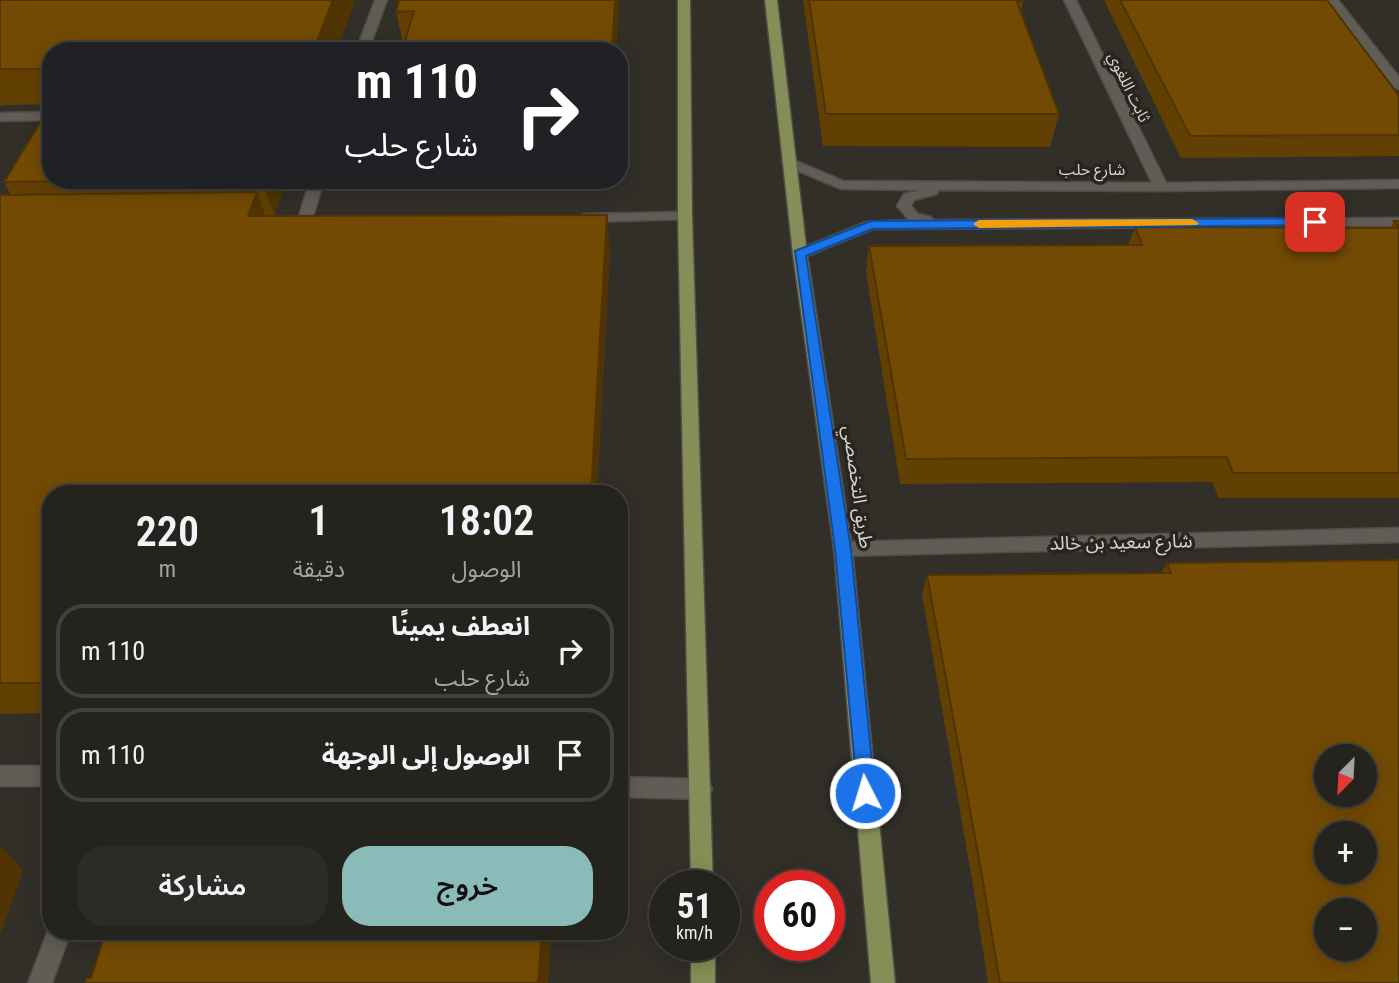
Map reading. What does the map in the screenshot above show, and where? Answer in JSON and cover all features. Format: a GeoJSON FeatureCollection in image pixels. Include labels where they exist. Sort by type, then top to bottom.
{"type":"FeatureCollection","features":[{"type":"Feature","properties":{"kind":"main road"},"geometry":{"type":"LineString","coordinates":[[684,0],[685,216],[702,870]]}},
{"type":"Feature","properties":{"kind":"main road","name":"طريق التخصصي"},"geometry":{"type":"LineString","coordinates":[[771,0],[800,254],[843,549],[883,983]]}},
{"type":"Feature","properties":{"kind":"main road"},"geometry":{"type":"LineString","coordinates":[[703,961],[703,983]]}},
{"type":"Feature","properties":{"kind":"street"},"geometry":{"type":"LineString","coordinates":[[365,42],[381,0]]}},
{"type":"Feature","properties":{"kind":"street","name":"ثابت اللغوي"},"geometry":{"type":"LineString","coordinates":[[1070,0],[1161,187]]}},
{"type":"Feature","properties":{"kind":"street"},"geometry":{"type":"LineString","coordinates":[[1332,0],[1399,85]]}},
{"type":"Feature","properties":{"kind":"street"},"geometry":{"type":"LineString","coordinates":[[0,117],[42,116]]}},
{"type":"Feature","properties":{"kind":"street","name":"شارع حلب"},"geometry":{"type":"LineString","coordinates":[[789,162],[841,185],[1161,187],[1399,184]]}},
{"type":"Feature","properties":{"kind":"street"},"geometry":{"type":"LineString","coordinates":[[970,186],[909,197],[904,206],[906,212],[918,220],[981,224]]}},
{"type":"Feature","properties":{"kind":"street"},"geometry":{"type":"LineString","coordinates":[[304,223],[314,189]]}},
{"type":"Feature","properties":{"kind":"street"},"geometry":{"type":"LineString","coordinates":[[563,218],[685,216]]}},
{"type":"Feature","properties":{"kind":"street"},"geometry":{"type":"LineString","coordinates":[[800,254],[871,225],[1399,222]]}},
{"type":"Feature","properties":{"kind":"street","name":"شارع سعيد بن خالد"},"geometry":{"type":"LineString","coordinates":[[843,549],[1399,535]]}},
{"type":"Feature","properties":{"kind":"street"},"geometry":{"type":"LineString","coordinates":[[0,776],[42,776]]}},
{"type":"Feature","properties":{"kind":"street"},"geometry":{"type":"LineString","coordinates":[[628,787],[701,789]]}},
{"type":"Feature","properties":{"kind":"street"},"geometry":{"type":"LineString","coordinates":[[40,983],[56,940]]}},
{"type":"Feature","properties":{"kind":"building"},"geometry":{"type":"Polygon","coordinates":[[[0,0],[333,0],[317,42],[42,42],[42,69],[0,69],[0,0]]]}},
{"type":"Feature","properties":{"kind":"building"},"geometry":{"type":"Polygon","coordinates":[[[399,0],[615,0],[613,42],[405,42],[414,11],[396,12],[399,0]]]}},
{"type":"Feature","properties":{"kind":"building"},"geometry":{"type":"Polygon","coordinates":[[[809,0],[1022,0],[1023,2],[1017,2],[1059,114],[826,114],[809,0]]]}},
{"type":"Feature","properties":{"kind":"building"},"geometry":{"type":"Polygon","coordinates":[[[1120,0],[1327,0],[1399,96],[1399,135],[1190,136],[1120,0]]]}},
{"type":"Feature","properties":{"kind":"building"},"geometry":{"type":"Polygon","coordinates":[[[42,120],[42,181],[4,182],[42,120]]]}},
{"type":"Feature","properties":{"kind":"building"},"geometry":{"type":"Polygon","coordinates":[[[257,192],[248,216],[607,215],[592,485],[42,485],[42,683],[0,683],[0,195],[257,192]]]}},
{"type":"Feature","properties":{"kind":"building"},"geometry":{"type":"Polygon","coordinates":[[[1135,227],[1399,228],[1399,473],[1233,473],[1227,457],[906,459],[869,246],[1142,245],[1135,227]]]}},
{"type":"Feature","properties":{"kind":"building"},"geometry":{"type":"Polygon","coordinates":[[[1399,560],[1399,983],[1000,983],[927,575],[1171,573],[1167,563],[1399,560]]]}},
{"type":"Feature","properties":{"kind":"building"},"geometry":{"type":"Polygon","coordinates":[[[103,940],[541,940],[538,983],[85,983],[87,978],[91,978],[103,940]]]}},
{"type":"Feature","properties":{"kind":"slow traffic"},"geometry":{"type":"LineString","coordinates":[[979,224],[1192,223]]}},
{"type":"Feature","properties":{"kind":"route"},"geometry":{"type":"LineString","coordinates":[[865,793],[843,549],[800,254],[871,225],[1315,222]]}}]}
